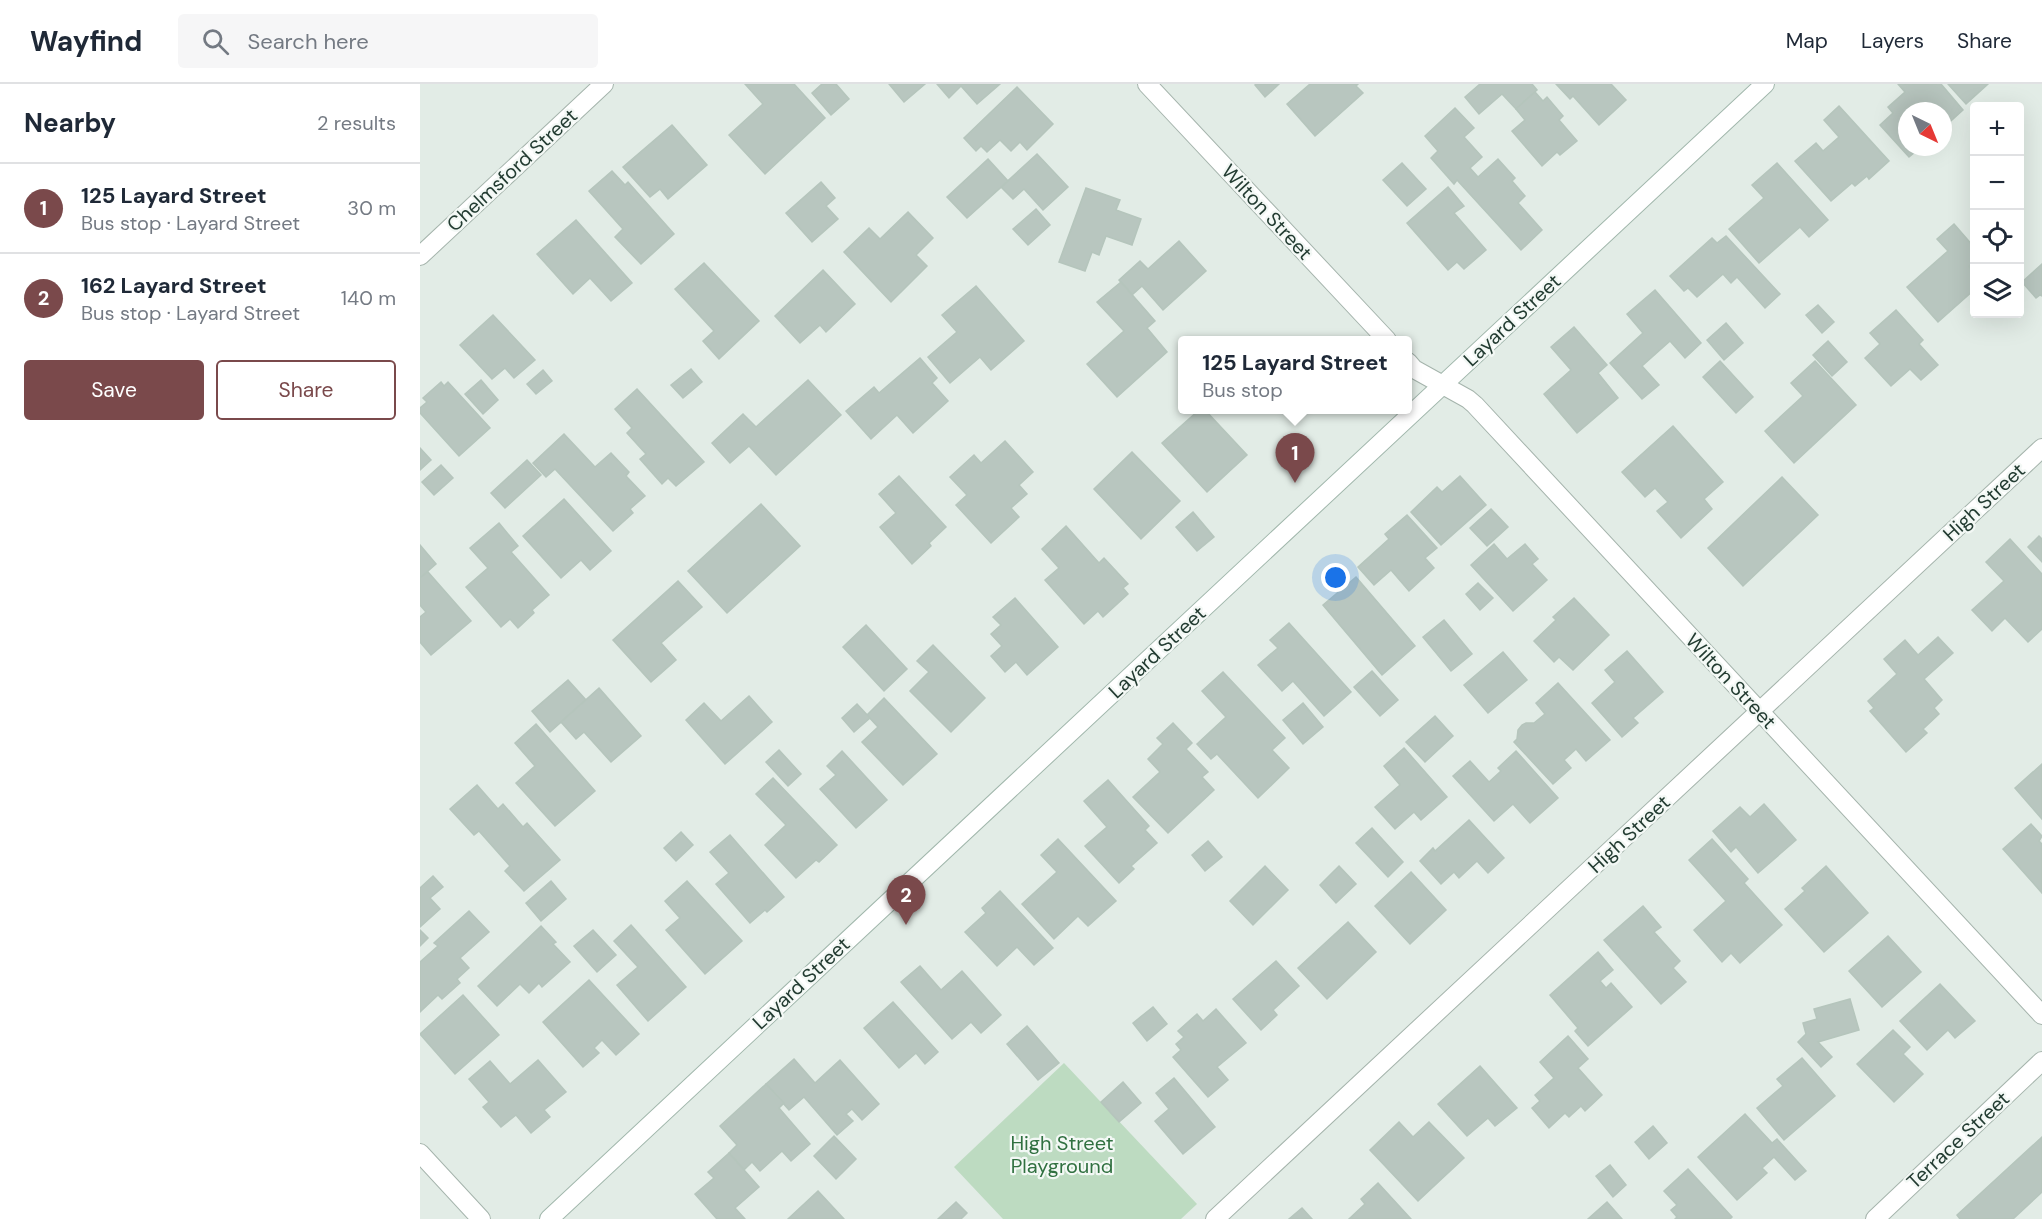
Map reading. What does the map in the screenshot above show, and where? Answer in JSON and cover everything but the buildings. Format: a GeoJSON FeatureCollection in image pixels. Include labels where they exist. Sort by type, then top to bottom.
{"type":"FeatureCollection","features":[{"type":"Feature","properties":{"kind":"street","name":"Chelmsford Street"},"geometry":{"type":"LineString","coordinates":[[420,256],[604,84]]}},
{"type":"Feature","properties":{"kind":"street","name":"Wilton Street"},"geometry":{"type":"LineString","coordinates":[[1147,84],[1383,336]]}},
{"type":"Feature","properties":{"kind":"street","name":"Layard Street"},"geometry":{"type":"LineString","coordinates":[[1412,414],[1765,84]]}},
{"type":"Feature","properties":{"kind":"street","name":"Wilton Street"},"geometry":{"type":"LineString","coordinates":[[1412,367],[1475,405],[2042,1015]]}},
{"type":"Feature","properties":{"kind":"street","name":"Layard Street"},"geometry":{"type":"LineString","coordinates":[[549,1219],[1412,414]]}},
{"type":"Feature","properties":{"kind":"street","name":"High Street"},"geometry":{"type":"LineString","coordinates":[[1215,1219],[2042,448]]}},
{"type":"Feature","properties":{"kind":"street","name":"Terrace Street"},"geometry":{"type":"LineString","coordinates":[[1875,1219],[2042,1061]]}},
{"type":"Feature","properties":{"kind":"street"},"geometry":{"type":"LineString","coordinates":[[420,1153],[481,1219]]}},
{"type":"Feature","properties":{"kind":"green space","name":"High Street Playground"},"geometry":{"type":"Polygon","coordinates":[[[1064,1063],[1197,1204],[1181,1219],[1003,1219],[954,1167],[1064,1063]]]}},
{"type":"Feature","properties":{"kind":"place","name":"125 Layard Street"},"geometry":{"type":"Point","coordinates":[1295,483]}},
{"type":"Feature","properties":{"kind":"place","name":"162 Layard Street"},"geometry":{"type":"Point","coordinates":[906,925]}}]}
